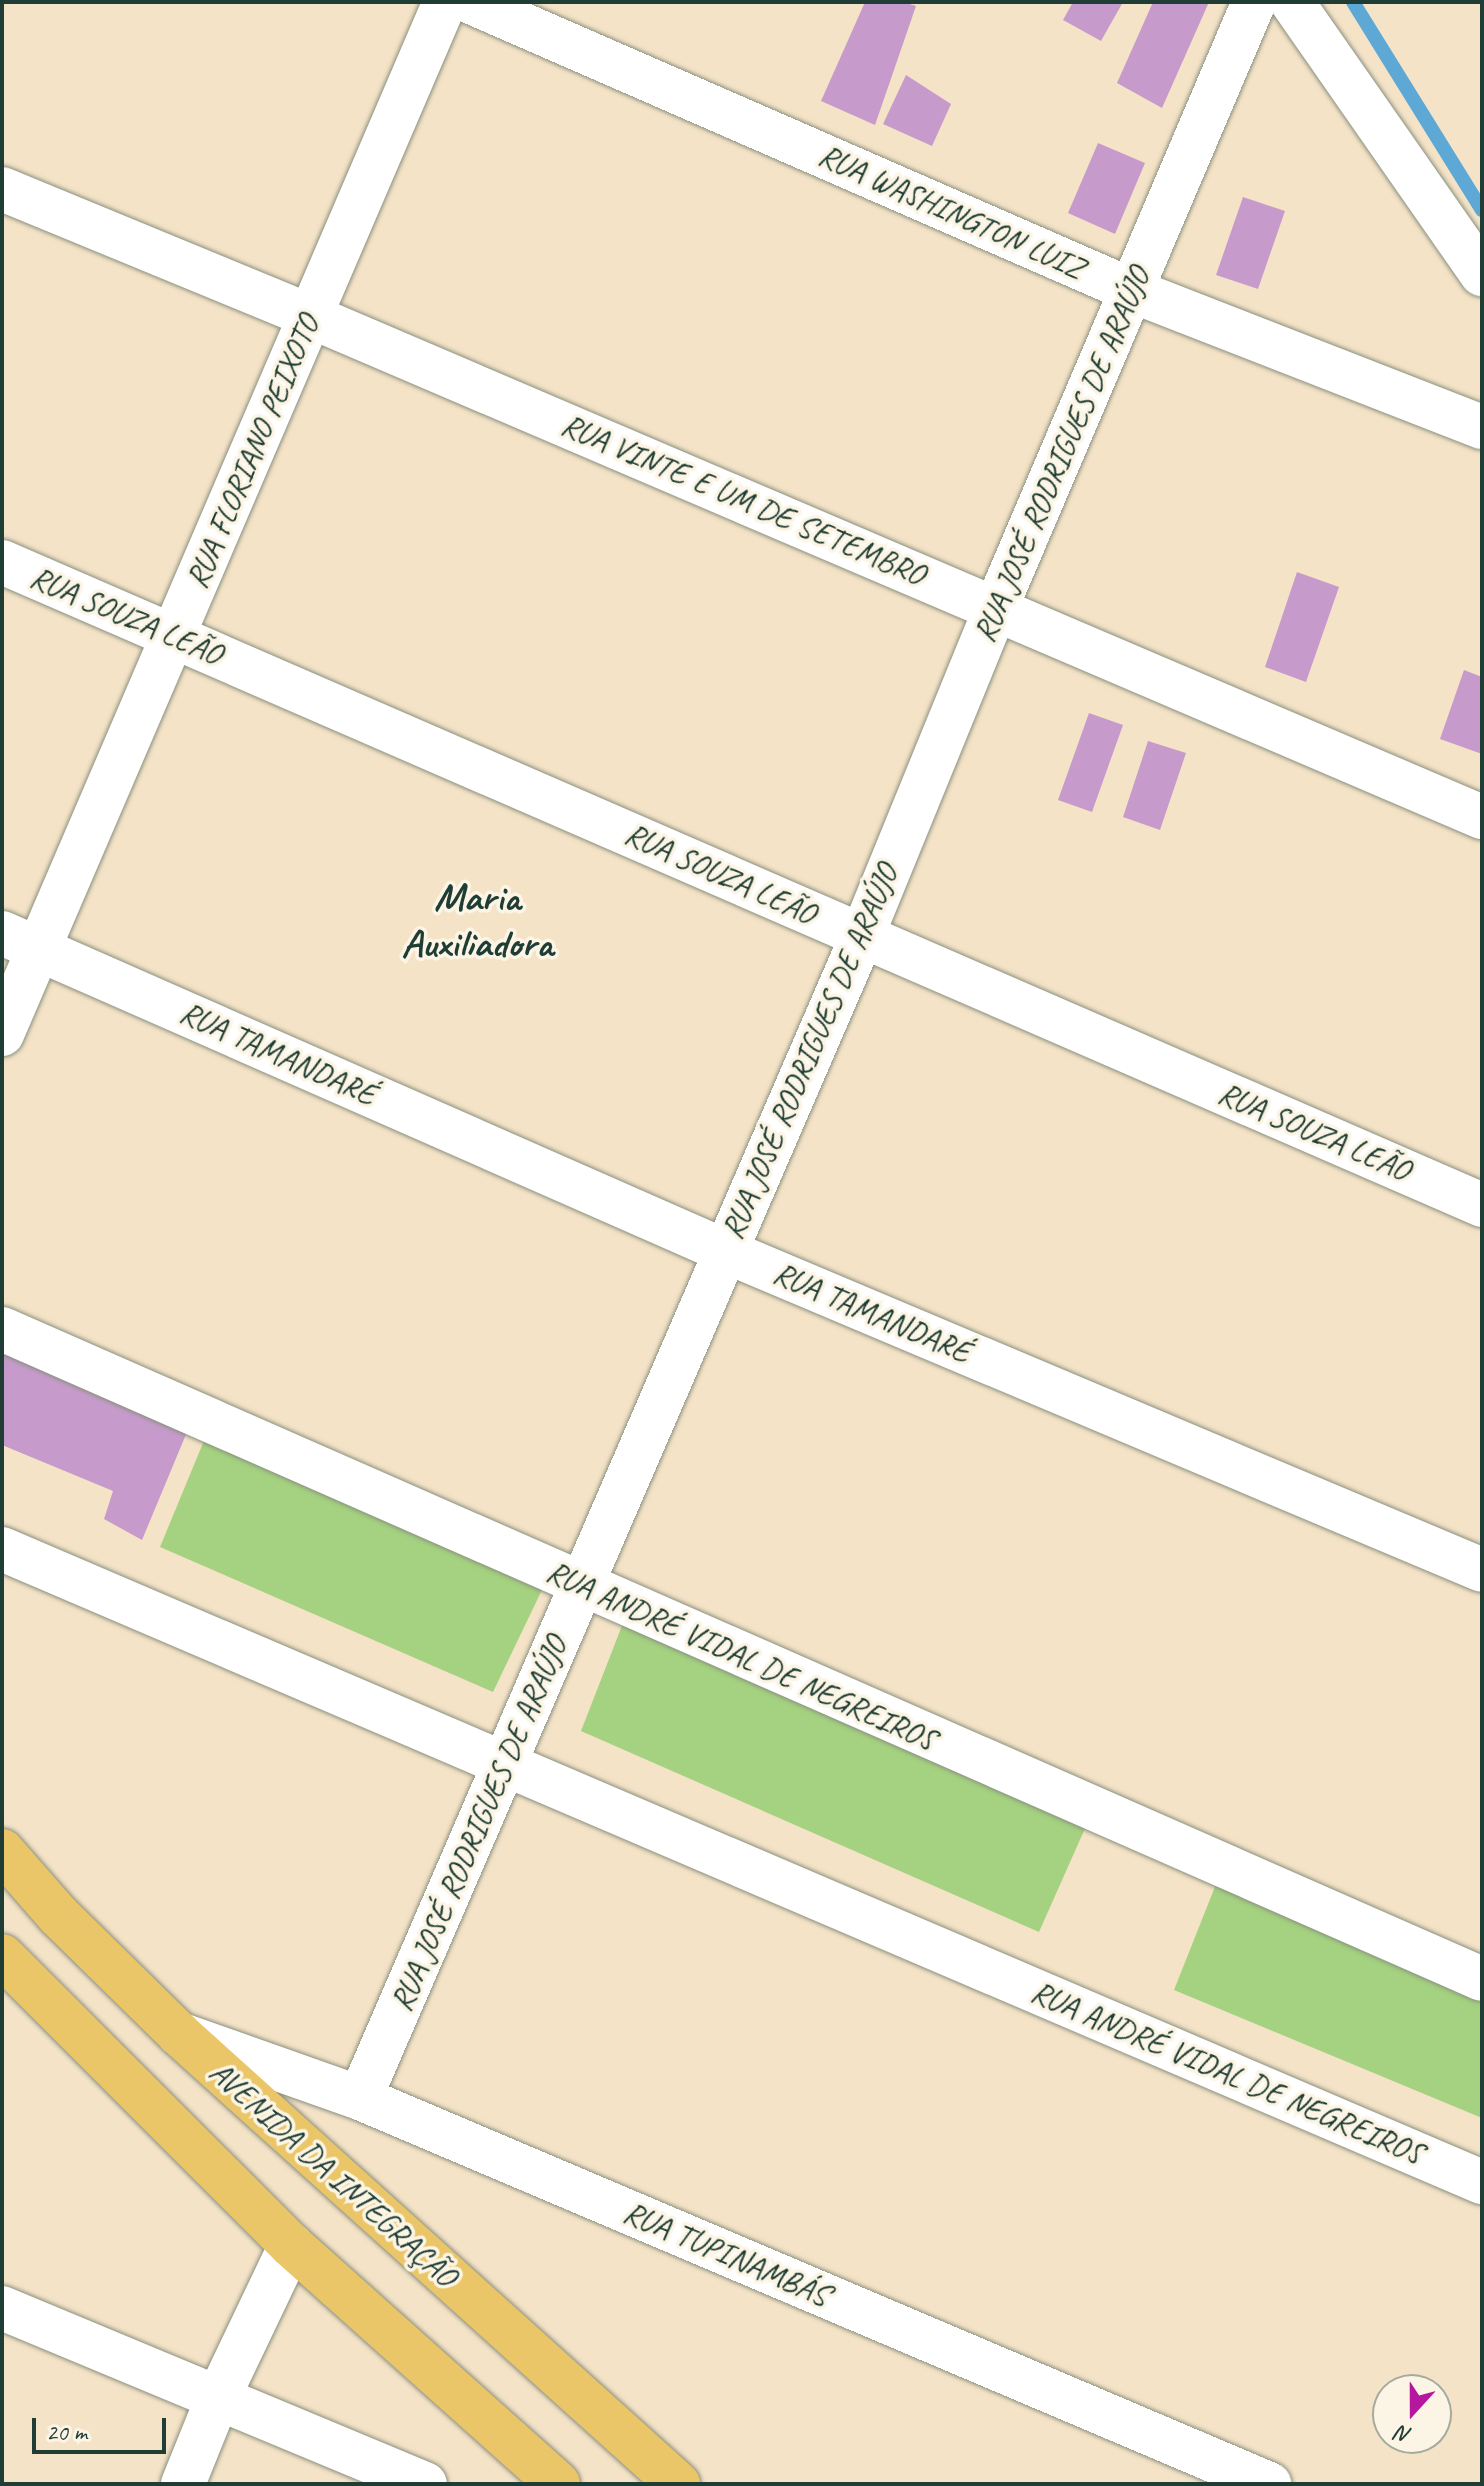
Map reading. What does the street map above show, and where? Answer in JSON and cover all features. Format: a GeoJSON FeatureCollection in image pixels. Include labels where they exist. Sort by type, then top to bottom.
{"type":"FeatureCollection","features":[{"type":"Feature","properties":{"kind":"main road","name":"AVENIDA DA INTEGRAÇÃO"},"geometry":{"type":"LineString","coordinates":[[2,1851],[58,1915],[179,2034],[678,2484]]}},
{"type":"Feature","properties":{"kind":"main road"},"geometry":{"type":"LineString","coordinates":[[2,1956],[291,2245],[558,2484]]}},
{"type":"Feature","properties":{"kind":"street","name":"RUA FLORIANO PEIXOTO"},"geometry":{"type":"LineString","coordinates":[[2,1034],[20,941],[175,636],[445,2]]}},
{"type":"Feature","properties":{"kind":"street","name":"RUA WASHINGTON LUIZ"},"geometry":{"type":"LineString","coordinates":[[471,2],[1133,291],[1482,427]]}},
{"type":"Feature","properties":{"kind":"street","name":"RUA JOSÉ RODRIGUES DE ARAÚJO"},"geometry":{"type":"LineString","coordinates":[[360,2098],[862,936],[996,608],[1254,2]]}},
{"type":"Feature","properties":{"kind":"street"},"geometry":{"type":"LineString","coordinates":[[1292,2],[1482,274]]}},
{"type":"Feature","properties":{"kind":"street","name":"RUA VINTE E UM DE SETEMBRO"},"geometry":{"type":"LineString","coordinates":[[2,189],[310,316],[1482,817]]}},
{"type":"Feature","properties":{"kind":"street","name":"RUA SOUZA LEÃO"},"geometry":{"type":"LineString","coordinates":[[2,562],[1482,1205]]}},
{"type":"Feature","properties":{"kind":"street","name":"RUA TAMANDARÉ"},"geometry":{"type":"LineString","coordinates":[[20,941],[725,1251],[1482,1570]]}},
{"type":"Feature","properties":{"kind":"street","name":"RUA ANDRÉ VIDAL DE NEGREIROS"},"geometry":{"type":"LineString","coordinates":[[2,1329],[580,1586],[1482,1979]]}},
{"type":"Feature","properties":{"kind":"street","name":"RUA ANDRÉ VIDAL DE NEGREIROS"},"geometry":{"type":"LineString","coordinates":[[2,1549],[1482,2182]]}},
{"type":"Feature","properties":{"kind":"street","name":"RUA TUPINAMBÁS"},"geometry":{"type":"LineString","coordinates":[[179,2034],[360,2098],[1269,2484]]}},
{"type":"Feature","properties":{"kind":"street"},"geometry":{"type":"LineString","coordinates":[[183,2484],[217,2400],[291,2245]]}},
{"type":"Feature","properties":{"kind":"street"},"geometry":{"type":"LineString","coordinates":[[2,2308],[425,2484]]}},
{"type":"Feature","properties":{"kind":"green space"},"geometry":{"type":"Polygon","coordinates":[[[208,1431],[551,1571],[493,1692],[160,1547],[208,1431]]]}},
{"type":"Feature","properties":{"kind":"green space"},"geometry":{"type":"Polygon","coordinates":[[[625,1618],[1095,1806],[1039,1932],[581,1731],[625,1618]]]}},
{"type":"Feature","properties":{"kind":"green space"},"geometry":{"type":"Polygon","coordinates":[[[1224,1864],[1482,1976],[1482,2118],[1174,1990],[1224,1864]]]}},
{"type":"Feature","properties":{"kind":"building"},"geometry":{"type":"Polygon","coordinates":[[[865,2],[903,2],[916,6],[875,125],[821,101],[865,2]]]}},
{"type":"Feature","properties":{"kind":"building"},"geometry":{"type":"Polygon","coordinates":[[[1073,2],[1123,2],[1101,41],[1063,20],[1073,2]]]}},
{"type":"Feature","properties":{"kind":"building"},"geometry":{"type":"Polygon","coordinates":[[[1153,2],[1209,2],[1162,108],[1117,83],[1153,2]]]}},
{"type":"Feature","properties":{"kind":"building"},"geometry":{"type":"Polygon","coordinates":[[[906,75],[951,104],[932,146],[883,124],[906,75]]]}},
{"type":"Feature","properties":{"kind":"building"},"geometry":{"type":"Polygon","coordinates":[[[1098,143],[1145,163],[1115,234],[1068,213],[1098,143]]]}},
{"type":"Feature","properties":{"kind":"building"},"geometry":{"type":"Polygon","coordinates":[[[1243,197],[1285,211],[1258,289],[1216,275],[1243,197]]]}},
{"type":"Feature","properties":{"kind":"building"},"geometry":{"type":"Polygon","coordinates":[[[1297,572],[1339,587],[1306,682],[1265,667],[1297,572]]]}},
{"type":"Feature","properties":{"kind":"building"},"geometry":{"type":"Polygon","coordinates":[[[1464,670],[1482,677],[1482,754],[1440,739],[1464,670]]]}},
{"type":"Feature","properties":{"kind":"building"},"geometry":{"type":"Polygon","coordinates":[[[1089,713],[1123,725],[1092,812],[1058,800],[1089,713]]]}},
{"type":"Feature","properties":{"kind":"building"},"geometry":{"type":"Polygon","coordinates":[[[1148,741],[1186,753],[1160,830],[1123,817],[1148,741]]]}},
{"type":"Feature","properties":{"kind":"building"},"geometry":{"type":"Polygon","coordinates":[[[2,1344],[192,1420],[142,1540],[104,1519],[113,1491],[2,1445],[2,1344]]]}},
{"type":"Feature","properties":{"kind":"waterway"},"geometry":{"type":"LineString","coordinates":[[1353,2],[1482,210]]}},
{"type":"Feature","properties":{"kind":"district","name":"Maria Auxiliadora"},"geometry":{"type":"Point","coordinates":[477,920]}}]}
